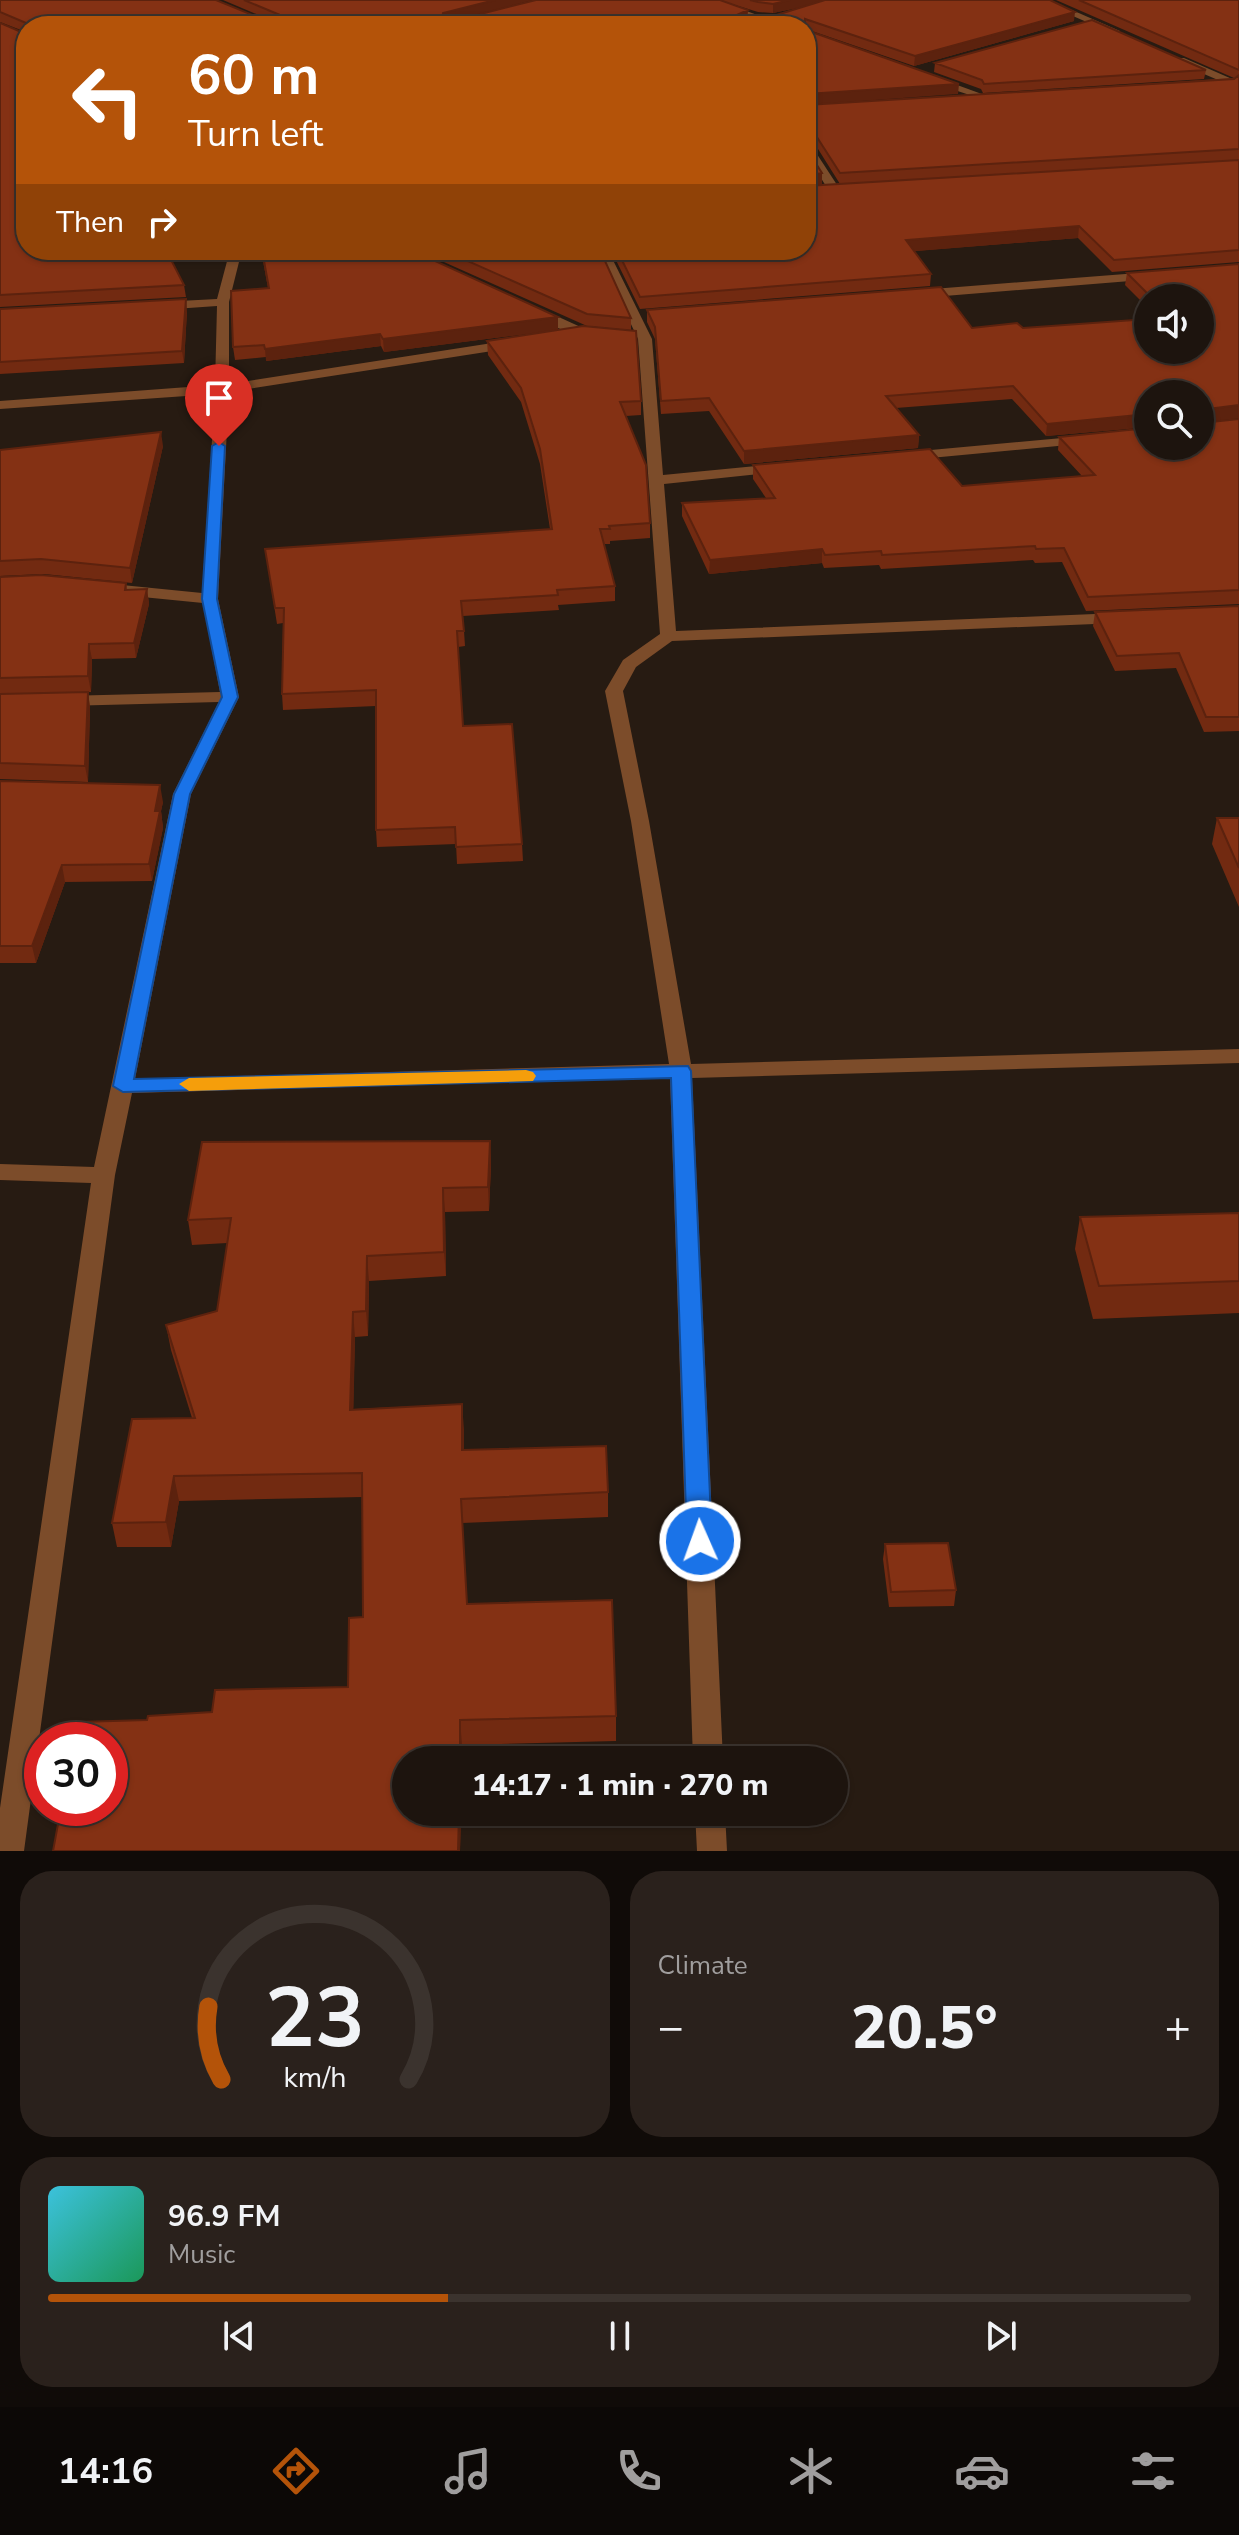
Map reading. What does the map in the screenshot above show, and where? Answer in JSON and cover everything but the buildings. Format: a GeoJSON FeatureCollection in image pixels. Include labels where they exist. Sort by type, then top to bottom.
{"type":"FeatureCollection","features":[{"type":"Feature","properties":{"kind":"street"},"geometry":{"type":"LineString","coordinates":[[708,0],[754,16]]}},
{"type":"Feature","properties":{"kind":"street"},"geometry":{"type":"LineString","coordinates":[[1041,0],[1121,34]]}},
{"type":"Feature","properties":{"kind":"street"},"geometry":{"type":"LineString","coordinates":[[1078,26],[1093,22]]}},
{"type":"Feature","properties":{"kind":"street"},"geometry":{"type":"LineString","coordinates":[[1162,52],[1235,85]]}},
{"type":"Feature","properties":{"kind":"street"},"geometry":{"type":"LineString","coordinates":[[927,77],[985,97]]}},
{"type":"Feature","properties":{"kind":"street"},"geometry":{"type":"LineString","coordinates":[[1201,85],[1235,85]]}},
{"type":"Feature","properties":{"kind":"street"},"geometry":{"type":"LineString","coordinates":[[955,99],[1000,96]]}},
{"type":"Feature","properties":{"kind":"street"},"geometry":{"type":"LineString","coordinates":[[816,161],[835,191]]}},
{"type":"Feature","properties":{"kind":"street"},"geometry":{"type":"LineString","coordinates":[[820,192],[850,190]]}},
{"type":"Feature","properties":{"kind":"street"},"geometry":{"type":"LineString","coordinates":[[9,1851],[104,1175],[123,1086],[174,794],[230,697],[210,599],[222,389],[223,302],[234,260]]}},
{"type":"Feature","properties":{"kind":"street"},"geometry":{"type":"LineString","coordinates":[[609,260],[645,316],[638,338],[655,480],[668,636]]}},
{"type":"Feature","properties":{"kind":"street"},"geometry":{"type":"LineString","coordinates":[[906,295],[1160,275]]}},
{"type":"Feature","properties":{"kind":"street"},"geometry":{"type":"LineString","coordinates":[[145,306],[223,302]]}},
{"type":"Feature","properties":{"kind":"street"},"geometry":{"type":"LineString","coordinates":[[526,307],[583,333]]}},
{"type":"Feature","properties":{"kind":"street"},"geometry":{"type":"LineString","coordinates":[[551,338],[583,333],[614,336]]}},
{"type":"Feature","properties":{"kind":"street"},"geometry":{"type":"LineString","coordinates":[[0,405],[222,389],[520,342]]}},
{"type":"Feature","properties":{"kind":"street"},"geometry":{"type":"LineString","coordinates":[[893,457],[1100,438]]}},
{"type":"Feature","properties":{"kind":"street"},"geometry":{"type":"LineString","coordinates":[[655,480],[798,466]]}},
{"type":"Feature","properties":{"kind":"street"},"geometry":{"type":"LineString","coordinates":[[104,588],[210,599]]}},
{"type":"Feature","properties":{"kind":"street"},"geometry":{"type":"LineString","coordinates":[[707,1746],[681,1071],[640,821],[614,691],[629,664],[668,636],[1131,617]]}},
{"type":"Feature","properties":{"kind":"street"},"geometry":{"type":"LineString","coordinates":[[46,701],[230,697]]}},
{"type":"Feature","properties":{"kind":"street"},"geometry":{"type":"LineString","coordinates":[[123,1086],[1239,1056]]}},
{"type":"Feature","properties":{"kind":"street"},"geometry":{"type":"LineString","coordinates":[[0,1172],[104,1175]]}},
{"type":"Feature","properties":{"kind":"street"},"geometry":{"type":"LineString","coordinates":[[711,1826],[712,1851]]}},
{"type":"Feature","properties":{"kind":"slow traffic"},"geometry":{"type":"LineString","coordinates":[[189,1084],[526,1076]]}},
{"type":"Feature","properties":{"kind":"route"},"geometry":{"type":"LineString","coordinates":[[219,446],[210,599],[230,697],[182,794],[123,1086],[681,1071],[700,1541]]}}]}
